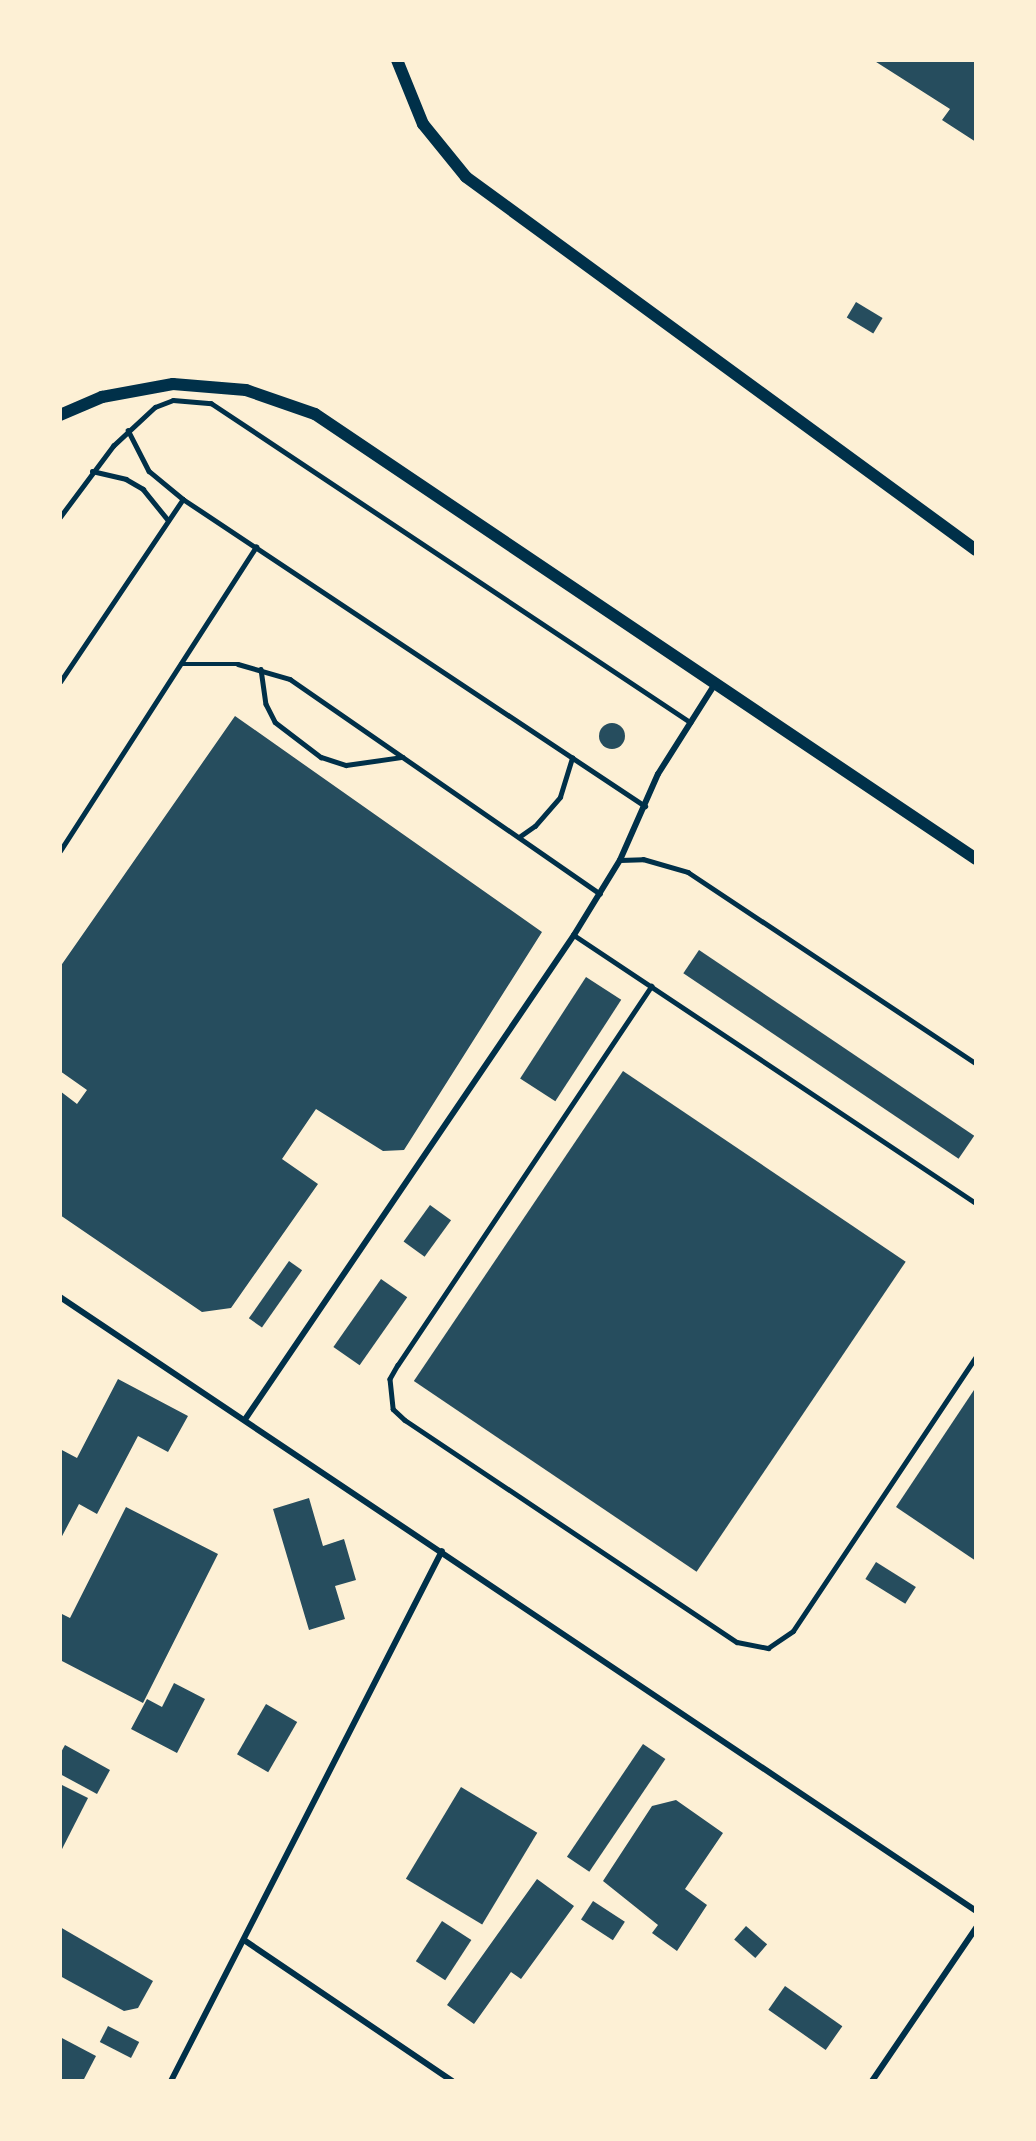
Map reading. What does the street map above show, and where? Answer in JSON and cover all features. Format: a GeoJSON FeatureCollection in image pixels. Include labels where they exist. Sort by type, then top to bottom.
{"type":"FeatureCollection","features":[{"type":"Feature","properties":{"kind":"main road"},"geometry":{"type":"LineString","coordinates":[[397,60],[423,124],[466,177],[976,550]]}},
{"type":"Feature","properties":{"kind":"main road"},"geometry":{"type":"LineString","coordinates":[[60,415],[102,397],[173,384],[246,390],[282,399],[346,432],[976,859]]}},
{"type":"Feature","properties":{"kind":"street"},"geometry":{"type":"LineString","coordinates":[[246,1418],[574,935],[620,860],[658,774],[715,684]]}},
{"type":"Feature","properties":{"kind":"street"},"geometry":{"type":"LineString","coordinates":[[60,1297],[246,1418],[976,1911]]}},
{"type":"Feature","properties":{"kind":"street"},"geometry":{"type":"LineString","coordinates":[[171,2081],[442,1551]]}},
{"type":"Feature","properties":{"kind":"street"},"geometry":{"type":"LineString","coordinates":[[872,2081],[976,1928]]}},
{"type":"Feature","properties":{"kind":"street"},"geometry":{"type":"LineString","coordinates":[[244,1940],[452,2081]]}},
{"type":"Feature","properties":{"kind":"lane"},"geometry":{"type":"LineString","coordinates":[[60,518],[92,471],[128,430],[155,407],[173,400],[210,403],[229,413],[690,722]]}},
{"type":"Feature","properties":{"kind":"lane"},"geometry":{"type":"LineString","coordinates":[[128,430],[149,471],[183,499],[645,806]]}},
{"type":"Feature","properties":{"kind":"lane"},"geometry":{"type":"LineString","coordinates":[[92,471],[135,484],[158,503],[168,520]]}},
{"type":"Feature","properties":{"kind":"lane"},"geometry":{"type":"LineString","coordinates":[[60,682],[183,499]]}},
{"type":"Feature","properties":{"kind":"lane"},"geometry":{"type":"LineString","coordinates":[[60,851],[256,547]]}},
{"type":"Feature","properties":{"kind":"lane"},"geometry":{"type":"LineString","coordinates":[[181,664],[238,664],[290,679],[600,894]]}},
{"type":"Feature","properties":{"kind":"lane"},"geometry":{"type":"LineString","coordinates":[[261,669],[266,704],[275,722],[321,757],[346,765],[402,757]]}},
{"type":"Feature","properties":{"kind":"lane"},"geometry":{"type":"LineString","coordinates":[[519,837],[535,826],[560,797],[572,758]]}},
{"type":"Feature","properties":{"kind":"lane"},"geometry":{"type":"LineString","coordinates":[[620,860],[643,859],[688,872],[976,1063]]}},
{"type":"Feature","properties":{"kind":"lane"},"geometry":{"type":"LineString","coordinates":[[574,935],[976,1203]]}},
{"type":"Feature","properties":{"kind":"lane"},"geometry":{"type":"LineString","coordinates":[[652,986],[398,1365],[390,1379],[393,1409],[405,1420],[737,1642],[768,1648],[793,1631],[976,1357]]}},
{"type":"Feature","properties":{"kind":"building"},"geometry":{"type":"Polygon","coordinates":[[[873,60],[976,60],[976,142],[942,120],[950,109],[873,60]]]}},
{"type":"Feature","properties":{"kind":"building"},"geometry":{"type":"Polygon","coordinates":[[[856,302],[883,318],[873,333],[847,317],[856,302]]]}},
{"type":"Feature","properties":{"kind":"building"},"geometry":{"type":"Polygon","coordinates":[[[235,716],[542,932],[404,1150],[383,1151],[316,1109],[282,1159],[318,1184],[231,1308],[202,1312],[60,1215],[60,1091],[77,1104],[87,1090],[60,1071],[60,967],[235,716]]]}},
{"type":"Feature","properties":{"kind":"building"},"geometry":{"type":"Polygon","coordinates":[[[612,723],[622,726],[625,736],[622,746],[612,749],[602,746],[599,736],[602,726],[612,723]]]}},
{"type":"Feature","properties":{"kind":"building"},"geometry":{"type":"Polygon","coordinates":[[[699,950],[974,1136],[959,1159],[683,973],[699,950]]]}},
{"type":"Feature","properties":{"kind":"building"},"geometry":{"type":"Polygon","coordinates":[[[586,977],[621,1000],[555,1101],[520,1078],[586,977]]]}},
{"type":"Feature","properties":{"kind":"building"},"geometry":{"type":"Polygon","coordinates":[[[623,1071],[906,1262],[697,1572],[414,1381],[623,1071]]]}},
{"type":"Feature","properties":{"kind":"building"},"geometry":{"type":"Polygon","coordinates":[[[430,1205],[451,1220],[425,1257],[404,1241],[430,1205]]]}},
{"type":"Feature","properties":{"kind":"building"},"geometry":{"type":"Polygon","coordinates":[[[289,1261],[302,1270],[262,1328],[249,1318],[289,1261]]]}},
{"type":"Feature","properties":{"kind":"building"},"geometry":{"type":"Polygon","coordinates":[[[381,1279],[407,1297],[360,1365],[333,1347],[381,1279]]]}},
{"type":"Feature","properties":{"kind":"building"},"geometry":{"type":"Polygon","coordinates":[[[118,1379],[188,1416],[168,1452],[138,1436],[97,1514],[79,1504],[60,1540],[60,1449],[77,1458],[118,1379]]]}},
{"type":"Feature","properties":{"kind":"building"},"geometry":{"type":"Polygon","coordinates":[[[976,1387],[976,1561],[896,1507],[976,1387]]]}},
{"type":"Feature","properties":{"kind":"building"},"geometry":{"type":"Polygon","coordinates":[[[309,1498],[323,1546],[344,1539],[356,1580],[335,1586],[345,1619],[309,1630],[273,1509],[309,1498]]]}},
{"type":"Feature","properties":{"kind":"building"},"geometry":{"type":"Polygon","coordinates":[[[126,1507],[218,1554],[143,1703],[60,1660],[60,1613],[70,1618],[126,1507]]]}},
{"type":"Feature","properties":{"kind":"building"},"geometry":{"type":"Polygon","coordinates":[[[876,1562],[916,1587],[905,1604],[865,1579],[876,1562]]]}},
{"type":"Feature","properties":{"kind":"building"},"geometry":{"type":"Polygon","coordinates":[[[174,1683],[205,1699],[177,1753],[131,1729],[147,1699],[162,1707],[174,1683]]]}},
{"type":"Feature","properties":{"kind":"building"},"geometry":{"type":"Polygon","coordinates":[[[266,1704],[297,1722],[268,1772],[237,1754],[266,1704]]]}},
{"type":"Feature","properties":{"kind":"building"},"geometry":{"type":"Polygon","coordinates":[[[643,1744],[665,1759],[589,1872],[567,1857],[643,1744]]]}},
{"type":"Feature","properties":{"kind":"building"},"geometry":{"type":"Polygon","coordinates":[[[65,1745],[110,1770],[97,1794],[60,1774],[60,1754],[65,1745]]]}},
{"type":"Feature","properties":{"kind":"building"},"geometry":{"type":"Polygon","coordinates":[[[60,1784],[88,1798],[60,1853],[60,1784]]]}},
{"type":"Feature","properties":{"kind":"building"},"geometry":{"type":"Polygon","coordinates":[[[461,1787],[537,1833],[482,1925],[406,1879],[461,1787]]]}},
{"type":"Feature","properties":{"kind":"building"},"geometry":{"type":"Polygon","coordinates":[[[676,1800],[723,1833],[685,1889],[707,1905],[677,1951],[652,1933],[658,1925],[603,1881],[652,1806],[676,1800]]]}},
{"type":"Feature","properties":{"kind":"building"},"geometry":{"type":"Polygon","coordinates":[[[537,1879],[574,1906],[521,1979],[511,1972],[474,2024],[447,2005],[537,1879]]]}},
{"type":"Feature","properties":{"kind":"building"},"geometry":{"type":"Polygon","coordinates":[[[593,1901],[625,1922],[613,1940],[581,1919],[593,1901]]]}},
{"type":"Feature","properties":{"kind":"building"},"geometry":{"type":"Polygon","coordinates":[[[442,1921],[471,1940],[445,1980],[416,1961],[442,1921]]]}},
{"type":"Feature","properties":{"kind":"building"},"geometry":{"type":"Polygon","coordinates":[[[746,1926],[767,1944],[755,1958],[734,1940],[746,1926]]]}},
{"type":"Feature","properties":{"kind":"building"},"geometry":{"type":"Polygon","coordinates":[[[60,1927],[153,1981],[138,2008],[124,2011],[60,1976],[60,1927]]]}},
{"type":"Feature","properties":{"kind":"building"},"geometry":{"type":"Polygon","coordinates":[[[785,1986],[842,2026],[826,2050],[768,2010],[785,1986]]]}},
{"type":"Feature","properties":{"kind":"building"},"geometry":{"type":"Polygon","coordinates":[[[108,2026],[139,2042],[131,2058],[100,2042],[108,2026]]]}},
{"type":"Feature","properties":{"kind":"building"},"geometry":{"type":"Polygon","coordinates":[[[60,2037],[96,2056],[83,2081],[60,2081],[60,2037]]]}}]}
